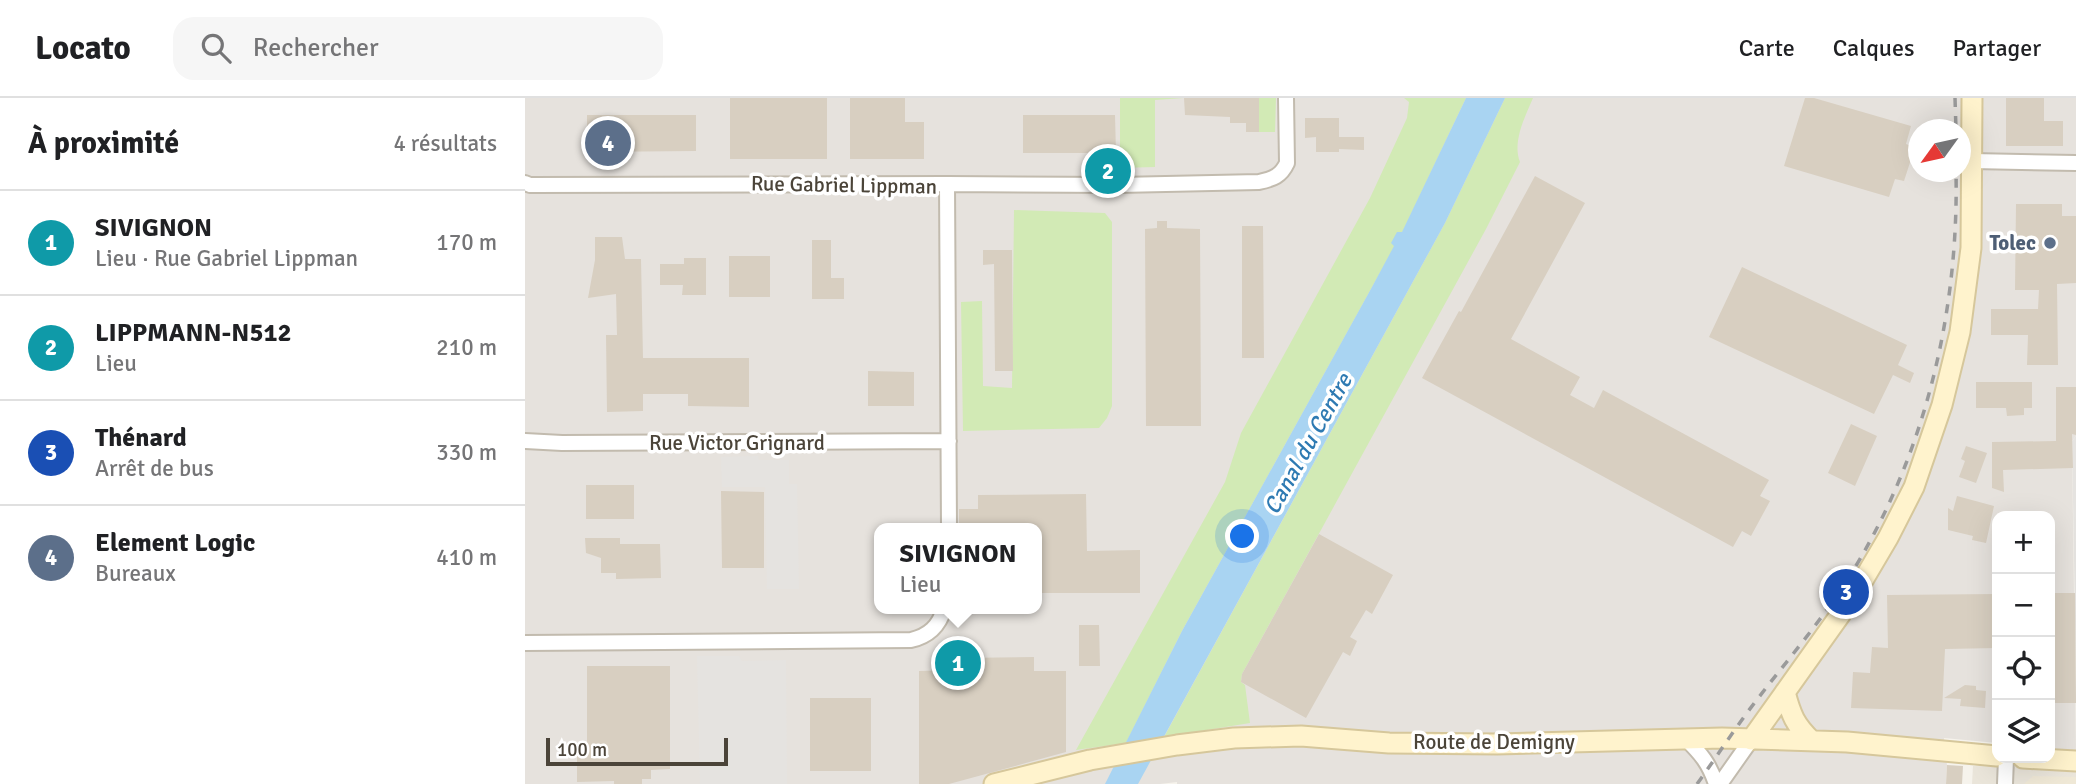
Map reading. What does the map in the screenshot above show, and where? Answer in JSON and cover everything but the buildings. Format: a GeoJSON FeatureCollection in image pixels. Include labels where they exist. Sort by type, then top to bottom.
{"type":"FeatureCollection","features":[{"type":"Feature","properties":{"kind":"main road"},"geometry":{"type":"LineString","coordinates":[[1751,740],[1855,594],[1914,487],[1942,405],[1960,332],[1971,248],[1972,98]]}},
{"type":"Feature","properties":{"kind":"main road"},"geometry":{"type":"LineString","coordinates":[[1786,692],[1790,712],[1798,727],[1812,741]]}},
{"type":"Feature","properties":{"kind":"main road","name":"Route de Demigny"},"geometry":{"type":"LineString","coordinates":[[994,784],[1090,760],[1177,745],[1234,738],[1301,736],[1389,743],[1497,744],[1686,739],[1812,741],[1992,756]]}},
{"type":"Feature","properties":{"kind":"main road"},"geometry":{"type":"LineString","coordinates":[[2055,760],[2076,761]]}},
{"type":"Feature","properties":{"kind":"street"},"geometry":{"type":"LineString","coordinates":[[947,184],[1119,185],[1271,180],[1283,171],[1287,163],[1286,98]]}},
{"type":"Feature","properties":{"kind":"street"},"geometry":{"type":"LineString","coordinates":[[1972,161],[2076,163]]}},
{"type":"Feature","properties":{"kind":"street","name":"Rue Gabriel Lippman"},"geometry":{"type":"LineString","coordinates":[[525,183],[947,184],[949,523]]}},
{"type":"Feature","properties":{"kind":"street","name":"Rue Victor Grignard"},"geometry":{"type":"LineString","coordinates":[[525,441],[949,441]]}},
{"type":"Feature","properties":{"kind":"street"},"geometry":{"type":"LineString","coordinates":[[525,643],[911,640],[930,633],[943,614]]}},
{"type":"Feature","properties":{"kind":"street"},"geometry":{"type":"LineString","coordinates":[[1686,739],[1703,756],[1718,784],[1751,740]]}},
{"type":"Feature","properties":{"kind":"street"},"geometry":{"type":"LineString","coordinates":[[2005,784],[2006,763]]}},
{"type":"Feature","properties":{"kind":"shaded area"},"geometry":{"type":"Polygon","coordinates":[[[525,98],[2076,98],[2076,436],[2072,441],[2076,751],[2055,749],[2055,511],[1992,511],[1992,743],[1944,738],[1946,784],[525,784],[525,98]]]}},
{"type":"Feature","properties":{"kind":"shaded area"},"geometry":{"type":"Polygon","coordinates":[[[2076,436],[2076,679],[2072,441],[2076,436]]]}},
{"type":"Feature","properties":{"kind":"shaded area"},"geometry":{"type":"Polygon","coordinates":[[[758,456],[759,460],[789,460],[789,484],[797,484],[799,589],[767,589],[765,487],[722,487],[721,457],[758,456]]]}},
{"type":"Feature","properties":{"kind":"shaded area"},"geometry":{"type":"Polygon","coordinates":[[[697,656],[739,656],[742,661],[786,660],[787,784],[700,784],[697,656]]]}},
{"type":"Feature","properties":{"kind":"shaded area"},"geometry":{"type":"Polygon","coordinates":[[[1973,766],[2076,768],[2076,784],[1972,784],[1973,766]]]}},
{"type":"Feature","properties":{"kind":"shaded area"},"geometry":{"type":"Polygon","coordinates":[[[2033,776],[2076,777],[2076,784],[2024,784],[2033,776]]]}},
{"type":"Feature","properties":{"kind":"green space"},"geometry":{"type":"Polygon","coordinates":[[[1120,98],[1184,98],[1155,100],[1155,167],[1120,168],[1120,98]]]}},
{"type":"Feature","properties":{"kind":"green space"},"geometry":{"type":"Polygon","coordinates":[[[1259,98],[1276,98],[1275,132],[1259,132],[1259,98]]]}},
{"type":"Feature","properties":{"kind":"green space"},"geometry":{"type":"Polygon","coordinates":[[[1404,98],[1466,98],[1402,233],[1182,631],[1126,743],[1076,750],[1225,482],[1241,433],[1370,198],[1407,118],[1409,102],[1404,98]]]}},
{"type":"Feature","properties":{"kind":"green space"},"geometry":{"type":"Polygon","coordinates":[[[1505,98],[1533,98],[1518,138],[1520,162],[1242,674],[1241,682],[1245,685],[1250,723],[1164,737],[1445,223],[1505,98]]]}},
{"type":"Feature","properties":{"kind":"green space"},"geometry":{"type":"Polygon","coordinates":[[[1014,210],[1105,213],[1112,222],[1112,406],[1099,428],[963,431],[961,302],[982,301],[983,386],[1012,388],[1014,210]]]}},
{"type":"Feature","properties":{"kind":"water","name":"Canal du Centre"},"geometry":{"type":"Polygon","coordinates":[[[1466,98],[1505,98],[1445,223],[1138,784],[1105,784],[1182,631],[1372,287],[1394,246],[1391,243],[1397,232],[1402,232],[1466,98]]]}},
{"type":"Feature","properties":{"kind":"railway"},"geometry":{"type":"LineString","coordinates":[[1955,98],[1956,119]]}},
{"type":"Feature","properties":{"kind":"railway"},"geometry":{"type":"LineString","coordinates":[[1697,784],[1840,591],[1869,544],[1893,494],[1914,443],[1942,337],[1951,282],[1956,182]]}},
{"type":"Feature","properties":{"kind":"place","name":"Element Logic"},"geometry":{"type":"Point","coordinates":[608,143]}},
{"type":"Feature","properties":{"kind":"place","name":"LIPPMANN-N512"},"geometry":{"type":"Point","coordinates":[1108,171]}},
{"type":"Feature","properties":{"kind":"place","name":"Tolec"},"geometry":{"type":"Point","coordinates":[2050,243]}},
{"type":"Feature","properties":{"kind":"place","name":"Thénard"},"geometry":{"type":"Point","coordinates":[1846,592]}},
{"type":"Feature","properties":{"kind":"place","name":"SIVIGNON"},"geometry":{"type":"Point","coordinates":[958,663]}}]}
